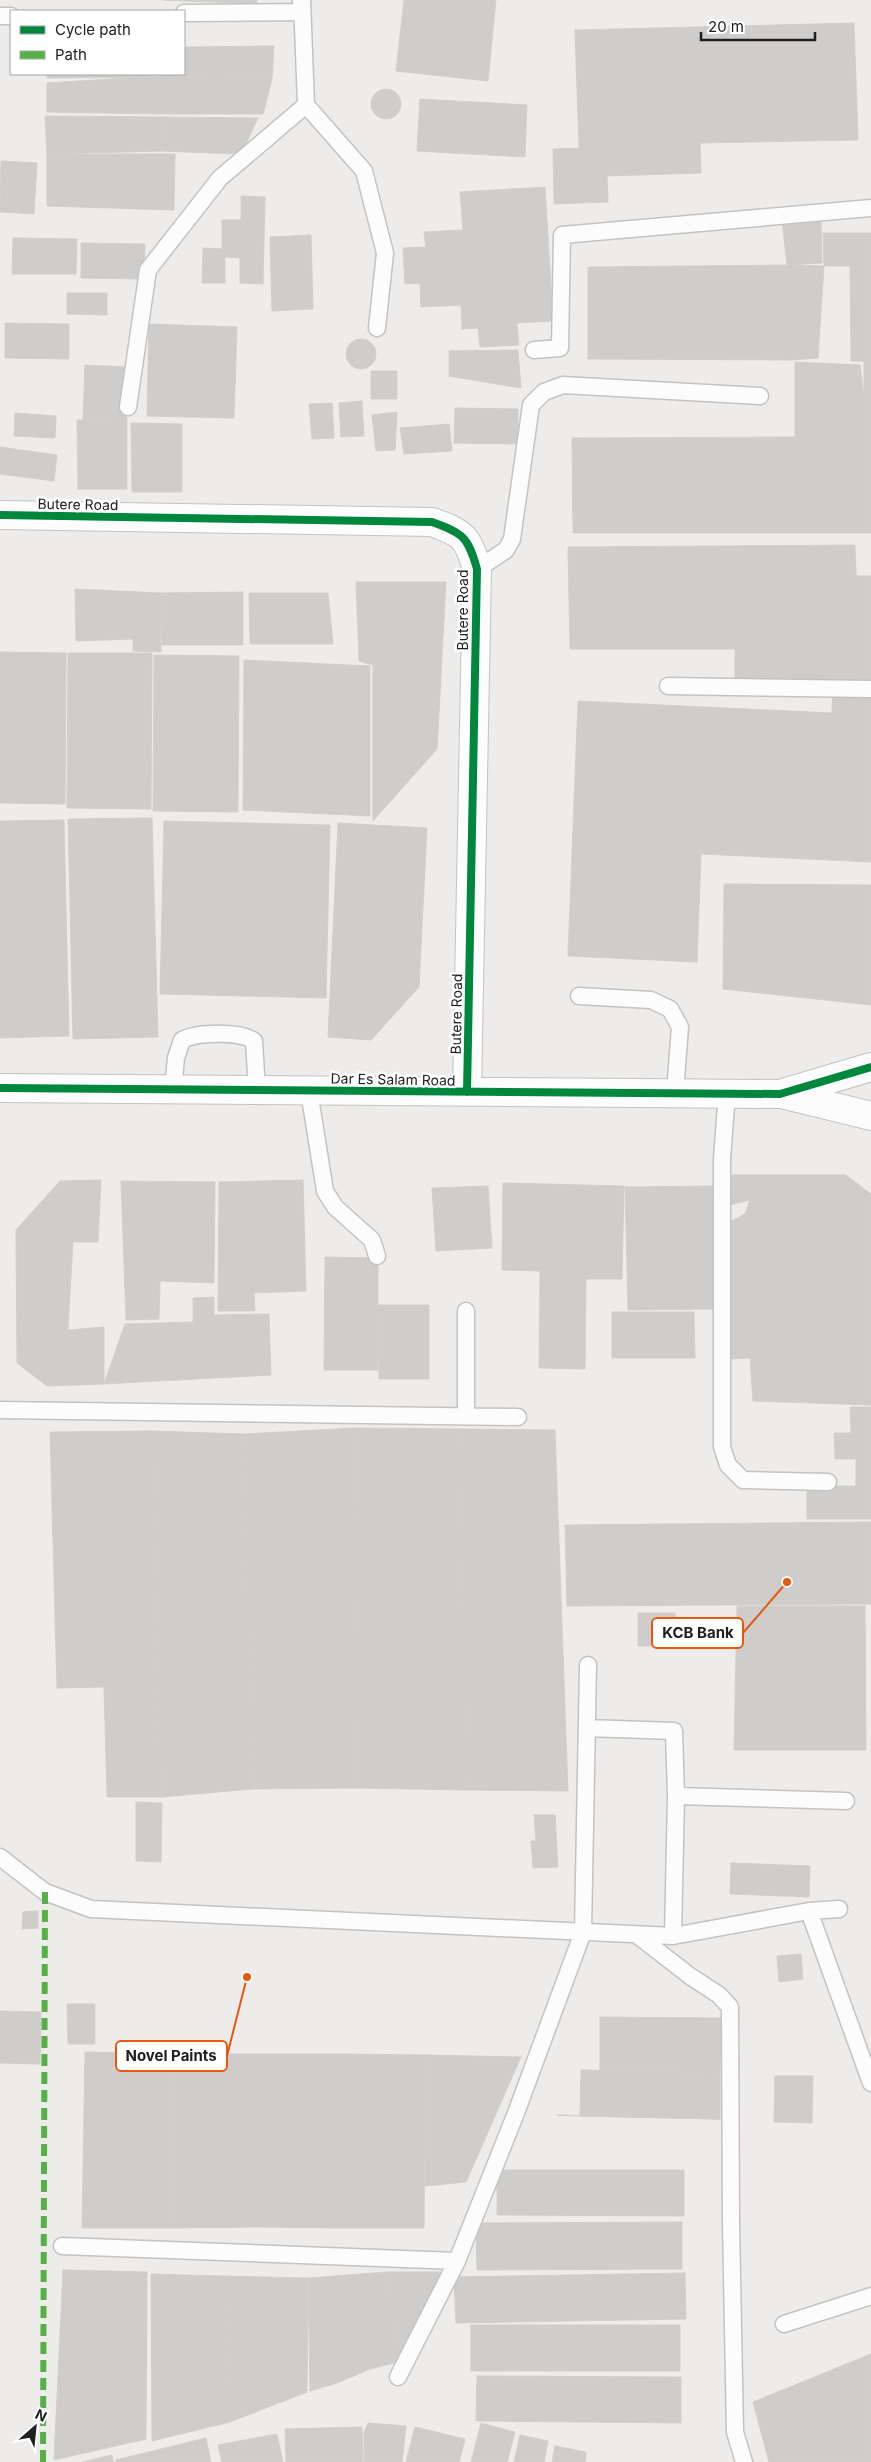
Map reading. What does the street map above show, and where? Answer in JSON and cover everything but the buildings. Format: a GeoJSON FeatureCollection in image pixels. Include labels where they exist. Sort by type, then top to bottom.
{"type":"FeatureCollection","features":[{"type":"Feature","properties":{"kind":"street","name":"Butere Road"},"geometry":{"type":"LineString","coordinates":[[0,515],[432,522],[456,530],[471,547],[477,569],[467,1092]]}},
{"type":"Feature","properties":{"kind":"street","name":"Dar Es Salam Road"},"geometry":{"type":"LineString","coordinates":[[0,1088],[727,1092],[780,1094],[871,1067]]}},
{"type":"Feature","properties":{"kind":"street"},"geometry":{"type":"LineString","coordinates":[[780,1094],[871,1116]]}},
{"type":"Feature","properties":{"kind":"lane"},"geometry":{"type":"LineString","coordinates":[[185,13],[302,12],[302,0]]}},
{"type":"Feature","properties":{"kind":"lane"},"geometry":{"type":"LineString","coordinates":[[302,0],[306,105],[364,170],[384,253],[376,328]]}},
{"type":"Feature","properties":{"kind":"lane"},"geometry":{"type":"LineString","coordinates":[[128,407],[148,270],[220,178],[306,105]]}},
{"type":"Feature","properties":{"kind":"lane"},"geometry":{"type":"LineString","coordinates":[[534,350],[560,348],[562,235],[871,208]]}},
{"type":"Feature","properties":{"kind":"lane"},"geometry":{"type":"LineString","coordinates":[[477,569],[506,550],[512,539],[531,405],[544,392],[563,385],[760,396]]}},
{"type":"Feature","properties":{"kind":"lane"},"geometry":{"type":"LineString","coordinates":[[668,686],[871,689]]}},
{"type":"Feature","properties":{"kind":"lane"},"geometry":{"type":"LineString","coordinates":[[579,996],[651,1000],[670,1009],[680,1027],[676,1092]]}},
{"type":"Feature","properties":{"kind":"lane"},"geometry":{"type":"LineString","coordinates":[[173,1090],[176,1058],[182,1040],[192,1034],[246,1035],[254,1041],[257,1090]]}},
{"type":"Feature","properties":{"kind":"lane"},"geometry":{"type":"LineString","coordinates":[[309,1091],[326,1191],[335,1207],[372,1240],[377,1256]]}},
{"type":"Feature","properties":{"kind":"lane"},"geometry":{"type":"LineString","coordinates":[[727,1092],[722,1159],[722,1447],[728,1465],[743,1480],[828,1482]]}},
{"type":"Feature","properties":{"kind":"lane"},"geometry":{"type":"LineString","coordinates":[[466,1311],[466,1416]]}},
{"type":"Feature","properties":{"kind":"lane"},"geometry":{"type":"LineString","coordinates":[[0,1410],[518,1417]]}},
{"type":"Feature","properties":{"kind":"lane"},"geometry":{"type":"LineString","coordinates":[[398,2377],[457,2261],[516,2113],[582,1932],[588,1665]]}},
{"type":"Feature","properties":{"kind":"lane"},"geometry":{"type":"LineString","coordinates":[[588,1728],[674,1731],[676,1796],[674,1936]]}},
{"type":"Feature","properties":{"kind":"lane"},"geometry":{"type":"LineString","coordinates":[[676,1796],[846,1801]]}},
{"type":"Feature","properties":{"kind":"lane"},"geometry":{"type":"LineString","coordinates":[[0,1857],[45,1892],[91,1909],[674,1936],[809,1911],[839,1909]]}},
{"type":"Feature","properties":{"kind":"lane"},"geometry":{"type":"LineString","coordinates":[[809,1911],[871,2083]]}},
{"type":"Feature","properties":{"kind":"lane"},"geometry":{"type":"LineString","coordinates":[[637,1935],[690,1976],[719,1995],[730,2006],[731,2223],[735,2432],[744,2462]]}},
{"type":"Feature","properties":{"kind":"lane"},"geometry":{"type":"LineString","coordinates":[[62,2246],[457,2261]]}},
{"type":"Feature","properties":{"kind":"lane"},"geometry":{"type":"LineString","coordinates":[[784,2324],[871,2296]]}},
{"type":"Feature","properties":{"kind":"marked path"},"geometry":{"type":"LineString","coordinates":[[43,2462],[45,1892]]}},
{"type":"Feature","properties":{"kind":"cycle path"},"geometry":{"type":"LineString","coordinates":[[0,515],[432,522],[451,529],[463,538],[471,550],[477,569],[467,1092]]}},
{"type":"Feature","properties":{"kind":"cycle path"},"geometry":{"type":"LineString","coordinates":[[0,1088],[780,1094],[871,1067]]}},
{"type":"Feature","properties":{"kind":"place","name":"KCB Bank"},"geometry":{"type":"Point","coordinates":[787,1582]}},
{"type":"Feature","properties":{"kind":"place","name":"Novel Paints"},"geometry":{"type":"Point","coordinates":[247,1977]}}]}
